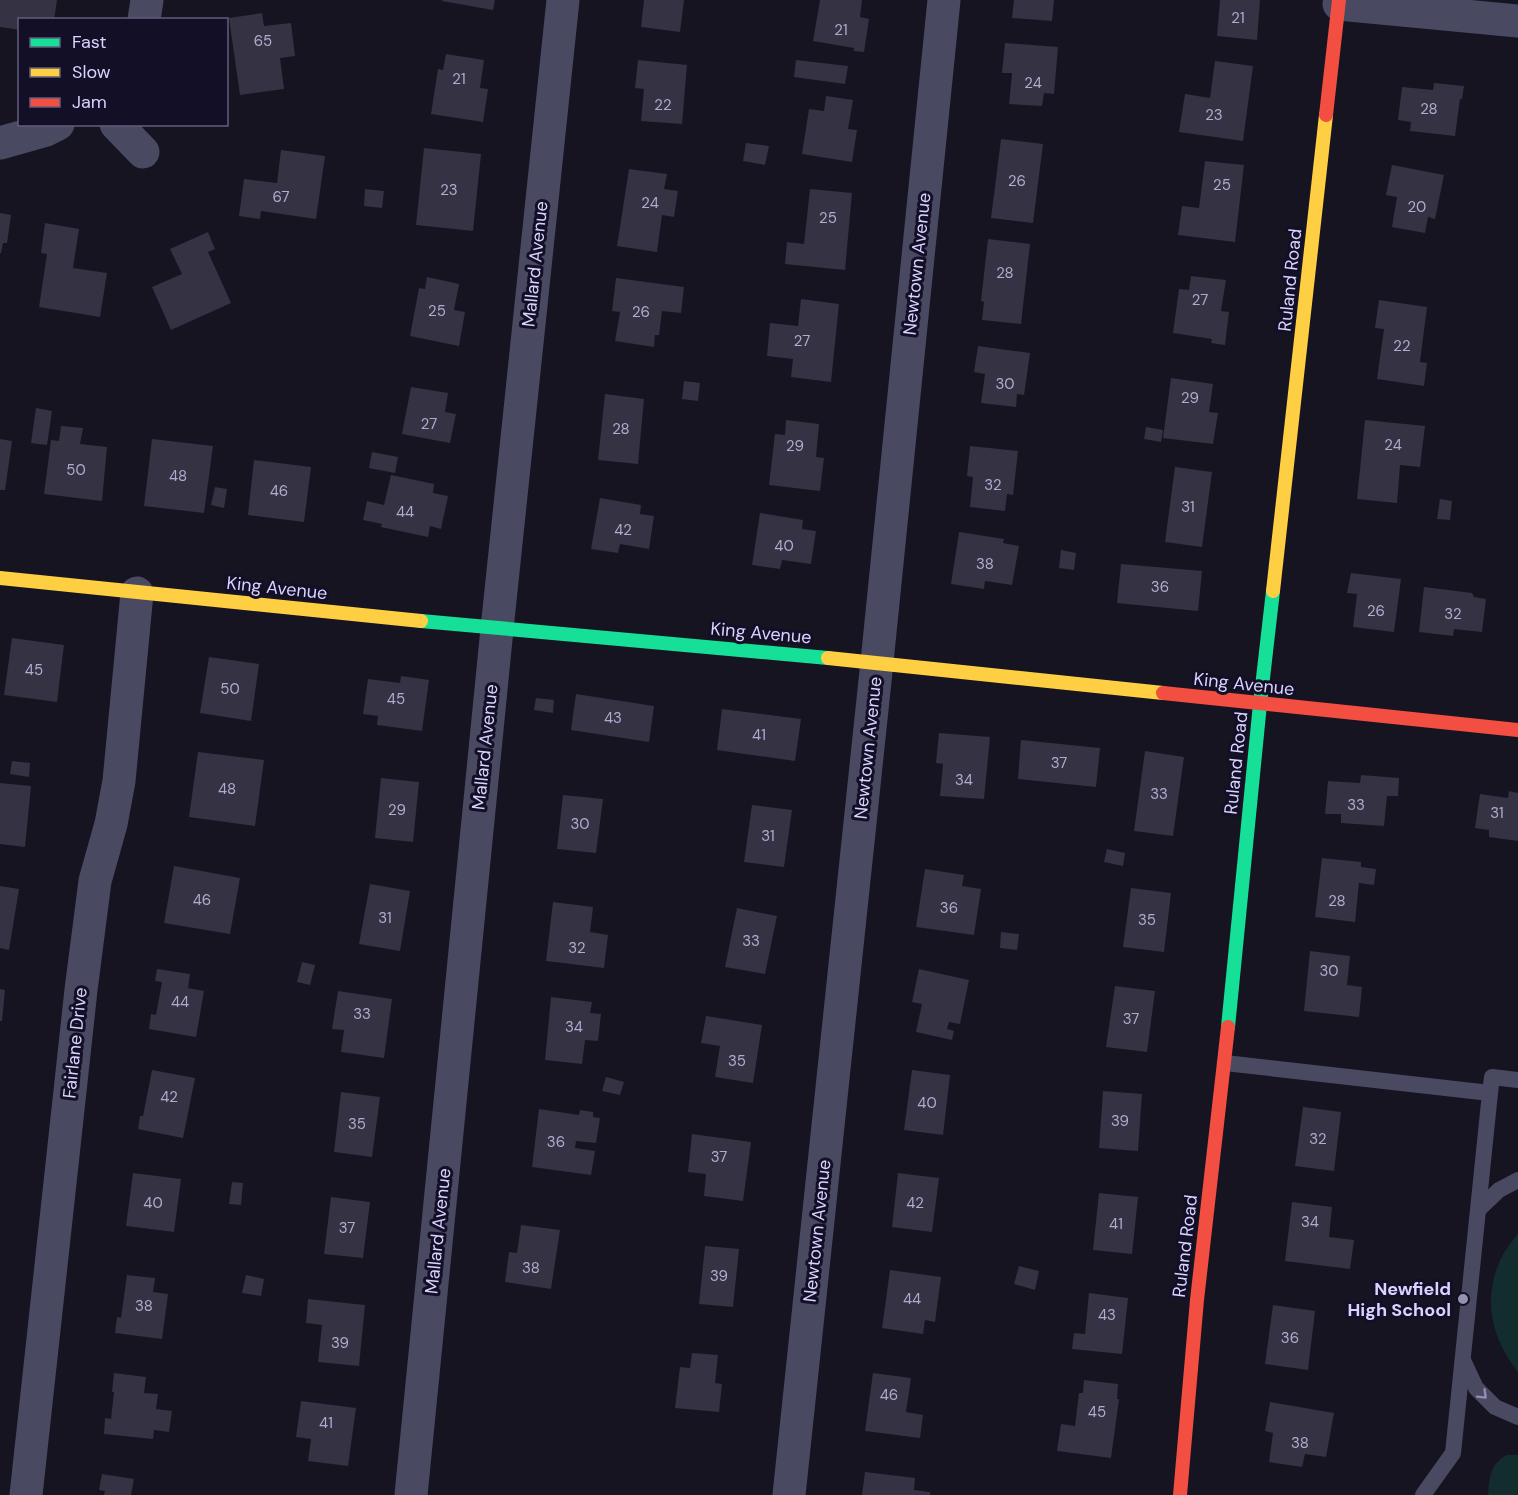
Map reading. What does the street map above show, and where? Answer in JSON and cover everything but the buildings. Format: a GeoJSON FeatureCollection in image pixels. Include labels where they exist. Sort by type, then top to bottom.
{"type":"FeatureCollection","features":[{"type":"Feature","properties":{"kind":"street"},"geometry":{"type":"LineString","coordinates":[[144,18],[147,0]]}},
{"type":"Feature","properties":{"kind":"street","name":"Mallard Avenue"},"geometry":{"type":"LineString","coordinates":[[411,1495],[497,628],[563,0]]}},
{"type":"Feature","properties":{"kind":"street","name":"Newtown Avenue"},"geometry":{"type":"LineString","coordinates":[[789,1495],[944,0]]}},
{"type":"Feature","properties":{"kind":"street"},"geometry":{"type":"LineString","coordinates":[[1339,2],[1518,21]]}},
{"type":"Feature","properties":{"kind":"street","name":"Ruland Road"},"geometry":{"type":"LineString","coordinates":[[1180,1495],[1197,1300],[1225,1062],[1260,704],[1339,2]]}},
{"type":"Feature","properties":{"kind":"street"},"geometry":{"type":"LineString","coordinates":[[0,143],[52,126]]}},
{"type":"Feature","properties":{"kind":"street"},"geometry":{"type":"LineString","coordinates":[[118,126],[143,152]]}},
{"type":"Feature","properties":{"kind":"street","name":"King Avenue"},"geometry":{"type":"LineString","coordinates":[[0,578],[497,628],[877,662],[1518,730]]}},
{"type":"Feature","properties":{"kind":"street","name":"Fairlane Drive"},"geometry":{"type":"LineString","coordinates":[[26,1495],[81,990],[95,882],[111,824],[119,781],[137,592]]}},
{"type":"Feature","properties":{"kind":"lane"},"geometry":{"type":"LineString","coordinates":[[1225,1062],[1490,1093]]}},
{"type":"Feature","properties":{"kind":"lane"},"geometry":{"type":"LineString","coordinates":[[1423,1495],[1453,1453],[1492,1077],[1518,1080]]}},
{"type":"Feature","properties":{"kind":"lane"},"geometry":{"type":"LineString","coordinates":[[1479,1209],[1499,1190],[1518,1179]]}},
{"type":"Feature","properties":{"kind":"lane"},"geometry":{"type":"LineString","coordinates":[[1463,1359],[1476,1388],[1496,1407],[1518,1417]]}},
{"type":"Feature","properties":{"kind":"green space"},"geometry":{"type":"Polygon","coordinates":[[[1518,1234],[1518,1372],[1508,1359],[1495,1330],[1491,1299],[1497,1268],[1506,1250],[1518,1234]]]}},
{"type":"Feature","properties":{"kind":"green space"},"geometry":{"type":"Polygon","coordinates":[[[1507,1455],[1518,1455],[1518,1495],[1488,1495],[1490,1477],[1494,1467],[1507,1455]]]}},
{"type":"Feature","properties":{"kind":"traffic: fast"},"geometry":{"type":"LineString","coordinates":[[1228,1027],[1273,591]]}},
{"type":"Feature","properties":{"kind":"traffic: fast"},"geometry":{"type":"LineString","coordinates":[[421,621],[828,658]]}},
{"type":"Feature","properties":{"kind":"traffic: slow"},"geometry":{"type":"LineString","coordinates":[[1273,591],[1326,115]]}},
{"type":"Feature","properties":{"kind":"traffic: slow"},"geometry":{"type":"LineString","coordinates":[[0,578],[421,621]]}},
{"type":"Feature","properties":{"kind":"traffic: slow"},"geometry":{"type":"LineString","coordinates":[[828,658],[1163,693]]}},
{"type":"Feature","properties":{"kind":"traffic: jam"},"geometry":{"type":"LineString","coordinates":[[1326,115],[1339,0]]}},
{"type":"Feature","properties":{"kind":"traffic: jam"},"geometry":{"type":"LineString","coordinates":[[1163,693],[1518,730]]}},
{"type":"Feature","properties":{"kind":"traffic: jam"},"geometry":{"type":"LineString","coordinates":[[1180,1495],[1197,1300],[1228,1027]]}},
{"type":"Feature","properties":{"kind":"place","name":"Newfield High School"},"geometry":{"type":"Point","coordinates":[1463,1299]}}]}
